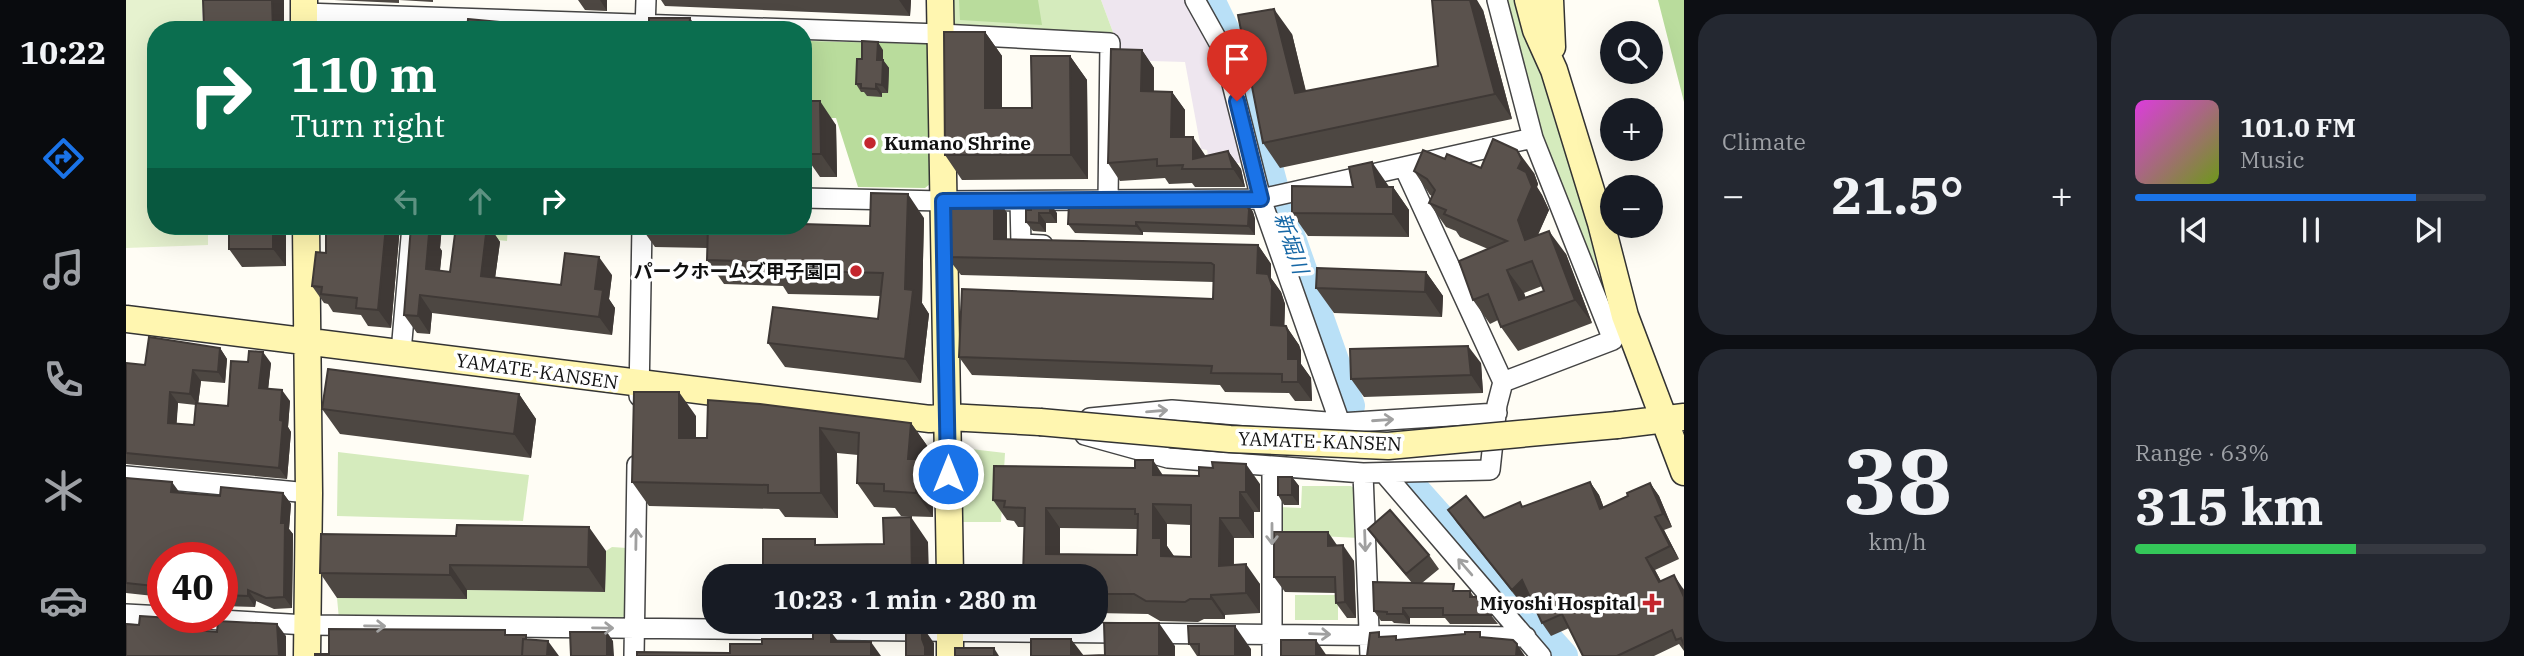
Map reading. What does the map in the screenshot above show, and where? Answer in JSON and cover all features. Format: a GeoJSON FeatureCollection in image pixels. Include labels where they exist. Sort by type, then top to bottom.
{"type":"FeatureCollection","features":[{"type":"Feature","properties":{"kind":"street"},"geometry":{"type":"LineString","coordinates":[[645,21],[646,0]]}},
{"type":"Feature","properties":{"kind":"street"},"geometry":{"type":"LineString","coordinates":[[940,0],[950,564]]}},
{"type":"Feature","properties":{"kind":"street"},"geometry":{"type":"LineString","coordinates":[[1195,0],[1224,52],[1271,197],[1273,251],[1340,423]]}},
{"type":"Feature","properties":{"kind":"street"},"geometry":{"type":"LineString","coordinates":[[1497,0],[1533,138],[1613,340],[1503,382]]}},
{"type":"Feature","properties":{"kind":"street"},"geometry":{"type":"LineString","coordinates":[[1528,0],[1601,223],[1625,316],[1673,418],[1684,472]]}},
{"type":"Feature","properties":{"kind":"street"},"geometry":{"type":"LineString","coordinates":[[1550,0],[1553,70]]}},
{"type":"Feature","properties":{"kind":"street"},"geometry":{"type":"LineString","coordinates":[[304,14],[488,21]]}},
{"type":"Feature","properties":{"kind":"street"},"geometry":{"type":"LineString","coordinates":[[812,31],[941,34],[1110,43],[1108,200]]}},
{"type":"Feature","properties":{"kind":"street"},"geometry":{"type":"LineString","coordinates":[[812,198],[1020,201],[1271,197],[1533,138]]}},
{"type":"Feature","properties":{"kind":"street"},"geometry":{"type":"LineString","coordinates":[[1040,422],[1168,458],[1384,474],[1490,470],[1503,382],[1404,167]]}},
{"type":"Feature","properties":{"kind":"street"},"geometry":{"type":"LineString","coordinates":[[1020,201],[1021,244],[1062,246]]}},
{"type":"Feature","properties":{"kind":"street"},"geometry":{"type":"LineString","coordinates":[[306,235],[309,493],[307,656]]}},
{"type":"Feature","properties":{"kind":"street"},"geometry":{"type":"LineString","coordinates":[[401,352],[411,235]]}},
{"type":"Feature","properties":{"kind":"street"},"geometry":{"type":"LineString","coordinates":[[638,415],[642,235]]}},
{"type":"Feature","properties":{"kind":"street","name":"YAMATE-KANSEN"},"geometry":{"type":"LineString","coordinates":[[126,318],[930,419],[948,417],[1040,422],[1230,439],[1388,446],[1673,418]]}},
{"type":"Feature","properties":{"kind":"street"},"geometry":{"type":"LineString","coordinates":[[1040,422],[1172,410],[1340,423],[1497,413]]}},
{"type":"Feature","properties":{"kind":"street"},"geometry":{"type":"LineString","coordinates":[[634,656],[638,442]]}},
{"type":"Feature","properties":{"kind":"street"},"geometry":{"type":"LineString","coordinates":[[1272,466],[1272,656]]}},
{"type":"Feature","properties":{"kind":"street"},"geometry":{"type":"LineString","coordinates":[[1363,473],[1370,656]]}},
{"type":"Feature","properties":{"kind":"street"},"geometry":{"type":"LineString","coordinates":[[1384,474],[1539,655]]}},
{"type":"Feature","properties":{"kind":"street"},"geometry":{"type":"LineString","coordinates":[[126,476],[309,493]]}},
{"type":"Feature","properties":{"kind":"street"},"geometry":{"type":"LineString","coordinates":[[126,614],[147,615]]}},
{"type":"Feature","properties":{"kind":"street"},"geometry":{"type":"LineString","coordinates":[[238,621],[307,625],[950,636],[1272,633],[1526,637]]}},
{"type":"Feature","properties":{"kind":"shaded area"},"geometry":{"type":"Polygon","coordinates":[[[1101,0],[1188,0],[1216,51],[1245,161],[1211,171],[1207,150],[1201,149],[1185,62],[1117,60],[1114,35],[1101,0]]]}},
{"type":"Feature","properties":{"kind":"green space"},"geometry":{"type":"Polygon","coordinates":[[[126,0],[202,0],[202,21],[147,21],[147,235],[208,235],[208,245],[126,248],[126,0]]]}},
{"type":"Feature","properties":{"kind":"green space"},"geometry":{"type":"Polygon","coordinates":[[[948,0],[1101,0],[1114,35],[954,28],[948,0]]]}},
{"type":"Feature","properties":{"kind":"green space"},"geometry":{"type":"Polygon","coordinates":[[[959,0],[1038,0],[1042,25],[960,20],[959,0]]]}},
{"type":"Feature","properties":{"kind":"green space"},"geometry":{"type":"Polygon","coordinates":[[[1504,0],[1520,0],[1555,122],[1584,201],[1597,269],[1593,270],[1543,143],[1504,0]]]}},
{"type":"Feature","properties":{"kind":"green space"},"geometry":{"type":"Polygon","coordinates":[[[1658,0],[1684,0],[1684,102],[1658,0]]]}},
{"type":"Feature","properties":{"kind":"green space","name":"Kumano Shrine"},"geometry":{"type":"Polygon","coordinates":[[[812,41],[927,44],[930,184],[925,188],[858,187],[836,118],[812,118],[812,41]]]}},
{"type":"Feature","properties":{"kind":"green space"},"geometry":{"type":"Polygon","coordinates":[[[451,235],[507,235],[507,241],[451,235]]]}},
{"type":"Feature","properties":{"kind":"green space"},"geometry":{"type":"Polygon","coordinates":[[[971,449],[1005,453],[1001,522],[961,522],[960,456],[971,449]]]}},
{"type":"Feature","properties":{"kind":"green space"},"geometry":{"type":"Polygon","coordinates":[[[338,452],[529,475],[523,521],[337,516],[338,452]]]}},
{"type":"Feature","properties":{"kind":"green space"},"geometry":{"type":"Polygon","coordinates":[[[1302,486],[1351,486],[1355,489],[1359,538],[1278,534],[1278,507],[1301,508],[1302,486]]]}},
{"type":"Feature","properties":{"kind":"green space"},"geometry":{"type":"Polygon","coordinates":[[[612,547],[627,548],[625,615],[619,621],[339,619],[337,598],[467,599],[467,590],[605,592],[606,551],[612,547]]]}},
{"type":"Feature","properties":{"kind":"green space"},"geometry":{"type":"Polygon","coordinates":[[[1295,595],[1338,595],[1338,620],[1295,620],[1295,595]]]}},
{"type":"Feature","properties":{"kind":"building"},"geometry":{"type":"Polygon","coordinates":[[[203,0],[272,0],[273,21],[204,21],[203,0]]]}},
{"type":"Feature","properties":{"kind":"building"},"geometry":{"type":"Polygon","coordinates":[[[1432,0],[1470,0],[1495,94],[1263,143],[1238,15],[1274,9],[1295,93],[1438,66],[1432,0]]]}},
{"type":"Feature","properties":{"kind":"building"},"geometry":{"type":"Polygon","coordinates":[[[649,18],[690,18],[690,21],[649,21],[649,18]]]}},
{"type":"Feature","properties":{"kind":"building"},"geometry":{"type":"Polygon","coordinates":[[[944,32],[985,32],[985,108],[1032,108],[1031,56],[1070,56],[1071,155],[945,155],[944,32]]]}},
{"type":"Feature","properties":{"kind":"building"},"geometry":{"type":"Polygon","coordinates":[[[862,41],[878,42],[877,60],[883,60],[882,85],[876,84],[876,89],[861,88],[861,84],[856,84],[857,59],[862,59],[862,41]]]}},
{"type":"Feature","properties":{"kind":"building"},"geometry":{"type":"Polygon","coordinates":[[[1111,49],[1142,50],[1141,91],[1172,92],[1171,137],[1193,137],[1193,159],[1228,151],[1233,169],[1157,166],[1157,159],[1108,163],[1111,49]]]}},
{"type":"Feature","properties":{"kind":"building"},"geometry":{"type":"Polygon","coordinates":[[[812,101],[820,101],[821,154],[812,154],[812,101]]]}},
{"type":"Feature","properties":{"kind":"building"},"geometry":{"type":"Polygon","coordinates":[[[1493,139],[1517,150],[1522,160],[1518,168],[1526,172],[1532,187],[1518,220],[1525,240],[1549,231],[1575,300],[1501,327],[1488,294],[1473,300],[1459,261],[1507,241],[1444,214],[1446,210],[1429,203],[1435,190],[1427,179],[1414,171],[1423,150],[1445,159],[1447,154],[1481,168],[1493,139]],[[1532,261],[1507,270],[1519,300],[1544,291],[1532,261]]]}},
{"type":"Feature","properties":{"kind":"building"},"geometry":{"type":"Polygon","coordinates":[[[1372,162],[1377,187],[1393,187],[1393,214],[1292,213],[1292,186],[1353,187],[1349,167],[1372,162]]]}},
{"type":"Feature","properties":{"kind":"building"},"geometry":{"type":"Polygon","coordinates":[[[871,193],[908,194],[905,289],[913,290],[905,359],[768,343],[773,307],[878,319],[883,273],[772,270],[772,262],[707,260],[708,235],[812,235],[812,224],[870,226],[871,193]]]}},
{"type":"Feature","properties":{"kind":"building"},"geometry":{"type":"Polygon","coordinates":[[[946,194],[994,194],[994,239],[1258,245],[1257,273],[1268,274],[1272,286],[1271,325],[1286,326],[1288,359],[1298,359],[1298,382],[1282,382],[1282,374],[1211,373],[1212,366],[959,357],[962,289],[1213,299],[1214,265],[947,257],[946,194]]]}},
{"type":"Feature","properties":{"kind":"building"},"geometry":{"type":"Polygon","coordinates":[[[1246,202],[1249,210],[1248,226],[1136,222],[1136,226],[1068,224],[1069,203],[1136,203],[1136,206],[1187,207],[1187,203],[1246,202]]]}},
{"type":"Feature","properties":{"kind":"building"},"geometry":{"type":"Polygon","coordinates":[[[1031,203],[1050,203],[1050,213],[1039,213],[1039,223],[1026,222],[1026,210],[1031,210],[1031,203]]]}},
{"type":"Feature","properties":{"kind":"building"},"geometry":{"type":"Polygon","coordinates":[[[229,235],[273,235],[273,249],[229,249],[229,235]]]}},
{"type":"Feature","properties":{"kind":"building"},"geometry":{"type":"Polygon","coordinates":[[[326,235],[385,235],[378,310],[356,308],[357,298],[321,294],[322,287],[312,286],[316,252],[326,253],[326,235]]]}},
{"type":"Feature","properties":{"kind":"building"},"geometry":{"type":"Polygon","coordinates":[[[410,235],[429,235],[426,269],[450,272],[455,235],[486,235],[481,276],[561,285],[565,253],[599,257],[595,289],[603,290],[599,317],[420,295],[418,316],[404,315],[410,235]]]}},
{"type":"Feature","properties":{"kind":"building"},"geometry":{"type":"Polygon","coordinates":[[[1317,268],[1426,272],[1425,292],[1316,288],[1317,268]]]}},
{"type":"Feature","properties":{"kind":"building"},"geometry":{"type":"Polygon","coordinates":[[[149,337],[220,348],[218,372],[193,370],[190,394],[170,392],[168,423],[194,425],[196,403],[228,406],[231,361],[248,362],[249,351],[263,352],[259,388],[282,390],[280,420],[283,421],[279,468],[126,453],[126,363],[145,365],[149,337]]]}},
{"type":"Feature","properties":{"kind":"building"},"geometry":{"type":"Polygon","coordinates":[[[1468,346],[1471,375],[1351,379],[1350,349],[1468,346]]]}},
{"type":"Feature","properties":{"kind":"building"},"geometry":{"type":"Polygon","coordinates":[[[328,369],[519,394],[514,434],[322,409],[328,369]]]}},
{"type":"Feature","properties":{"kind":"building"},"geometry":{"type":"Polygon","coordinates":[[[634,392],[679,392],[679,438],[707,438],[708,400],[911,423],[908,459],[916,459],[916,493],[884,491],[884,484],[857,483],[859,433],[820,428],[821,493],[768,493],[768,485],[632,482],[634,392]]]}},
{"type":"Feature","properties":{"kind":"building"},"geometry":{"type":"Polygon","coordinates":[[[1135,460],[1153,460],[1153,475],[1199,476],[1199,467],[1213,468],[1212,462],[1246,464],[1246,492],[1240,492],[1240,518],[1220,518],[1219,566],[1246,564],[1246,593],[1211,595],[1211,599],[1190,599],[1185,602],[1146,601],[1134,594],[1108,594],[1108,564],[1023,564],[1025,508],[1004,507],[1005,501],[993,500],[994,466],[1135,468],[1135,460]],[[1153,504],[1153,538],[1161,538],[1161,556],[1191,557],[1191,505],[1153,504]],[[1046,508],[1046,554],[1137,555],[1138,514],[1135,514],[1135,509],[1046,508]]]}},
{"type":"Feature","properties":{"kind":"building"},"geometry":{"type":"Polygon","coordinates":[[[1278,477],[1292,477],[1292,495],[1278,495],[1278,477]]]}},
{"type":"Feature","properties":{"kind":"building"},"geometry":{"type":"Polygon","coordinates":[[[126,478],[172,482],[171,492],[220,496],[221,487],[283,493],[281,523],[285,523],[284,597],[266,598],[248,590],[248,596],[238,596],[238,542],[147,542],[147,585],[126,583],[126,478]]]}},
{"type":"Feature","properties":{"kind":"building"},"geometry":{"type":"Polygon","coordinates":[[[1590,482],[1600,509],[1650,483],[1663,514],[1655,517],[1670,546],[1646,558],[1659,582],[1674,575],[1684,597],[1684,645],[1681,638],[1676,640],[1672,630],[1617,656],[1583,656],[1562,614],[1542,623],[1522,580],[1512,590],[1448,510],[1466,496],[1484,518],[1520,502],[1522,507],[1590,482]]]}},
{"type":"Feature","properties":{"kind":"building"},"geometry":{"type":"Polygon","coordinates":[[[1390,510],[1429,555],[1406,574],[1368,529],[1390,510]]]}},
{"type":"Feature","properties":{"kind":"building"},"geometry":{"type":"Polygon","coordinates":[[[911,517],[912,564],[763,564],[763,539],[815,539],[815,545],[884,544],[883,518],[911,517]]]}},
{"type":"Feature","properties":{"kind":"building"},"geometry":{"type":"Polygon","coordinates":[[[457,525],[589,527],[588,567],[450,565],[450,575],[320,573],[321,534],[456,536],[457,525]]]}},
{"type":"Feature","properties":{"kind":"building"},"geometry":{"type":"Polygon","coordinates":[[[1274,532],[1328,532],[1328,546],[1343,545],[1345,602],[1336,603],[1335,577],[1274,577],[1274,532]]]}},
{"type":"Feature","properties":{"kind":"building"},"geometry":{"type":"Polygon","coordinates":[[[1373,582],[1454,584],[1453,591],[1470,591],[1470,597],[1476,597],[1491,615],[1443,615],[1443,608],[1403,608],[1403,614],[1374,611],[1373,582]]]}},
{"type":"Feature","properties":{"kind":"building"},"geometry":{"type":"Polygon","coordinates":[[[140,616],[147,616],[147,633],[238,633],[238,622],[277,624],[279,656],[126,656],[126,624],[139,625],[140,616]]]}},
{"type":"Feature","properties":{"kind":"building"},"geometry":{"type":"Polygon","coordinates":[[[1108,623],[1159,623],[1159,656],[1080,656],[1105,655],[1104,634],[1108,634],[1108,623]]]}},
{"type":"Feature","properties":{"kind":"building"},"geometry":{"type":"Polygon","coordinates":[[[1188,626],[1235,626],[1235,656],[1199,656],[1199,644],[1189,644],[1188,626]]]}},
{"type":"Feature","properties":{"kind":"building"},"geometry":{"type":"Polygon","coordinates":[[[329,629],[505,630],[505,635],[526,635],[526,639],[523,639],[522,656],[315,656],[329,654],[329,629]]]}},
{"type":"Feature","properties":{"kind":"building"},"geometry":{"type":"Polygon","coordinates":[[[570,632],[607,632],[607,656],[571,656],[570,632]]]}},
{"type":"Feature","properties":{"kind":"building"},"geometry":{"type":"Polygon","coordinates":[[[1379,632],[1379,637],[1396,636],[1396,640],[1480,632],[1480,637],[1513,640],[1517,644],[1516,656],[1367,656],[1370,633],[1379,632]]]}},
{"type":"Feature","properties":{"kind":"building"},"geometry":{"type":"Polygon","coordinates":[[[813,634],[831,634],[831,642],[871,642],[871,656],[637,656],[637,652],[730,653],[730,644],[762,644],[762,639],[813,639],[813,634]]]}},
{"type":"Feature","properties":{"kind":"building"},"geometry":{"type":"Polygon","coordinates":[[[906,634],[922,634],[925,656],[906,656],[906,634]]]}},
{"type":"Feature","properties":{"kind":"building"},"geometry":{"type":"Polygon","coordinates":[[[523,639],[548,641],[547,656],[522,656],[523,639]]]}},
{"type":"Feature","properties":{"kind":"building"},"geometry":{"type":"Polygon","coordinates":[[[1031,639],[1071,639],[1071,656],[1031,656],[1031,639]]]}},
{"type":"Feature","properties":{"kind":"building"},"geometry":{"type":"Polygon","coordinates":[[[1281,640],[1316,640],[1316,655],[1367,656],[1281,656],[1281,640]]]}},
{"type":"Feature","properties":{"kind":"building"},"geometry":{"type":"Polygon","coordinates":[[[955,648],[994,648],[994,656],[955,656],[955,648]]]}},
{"type":"Feature","properties":{"kind":"waterway","name":"新堀川"},"geometry":{"type":"LineString","coordinates":[[1210,0],[1240,62],[1275,193],[1350,406]]}},
{"type":"Feature","properties":{"kind":"waterway","name":"新堀川"},"geometry":{"type":"LineString","coordinates":[[1414,489],[1563,656]]}},
{"type":"Feature","properties":{"kind":"place","name":"Kumano Shrine"},"geometry":{"type":"Point","coordinates":[870,143]}},
{"type":"Feature","properties":{"kind":"place","name":"パークホームズ甲子園口"},"geometry":{"type":"Point","coordinates":[856,271]}},
{"type":"Feature","properties":{"kind":"place","name":"Miyoshi Hospital"},"geometry":{"type":"Point","coordinates":[1652,603]}},
{"type":"Feature","properties":{"kind":"route"},"geometry":{"type":"LineString","coordinates":[[948,474],[943,201],[1261,199],[1237,101]]}}]}
